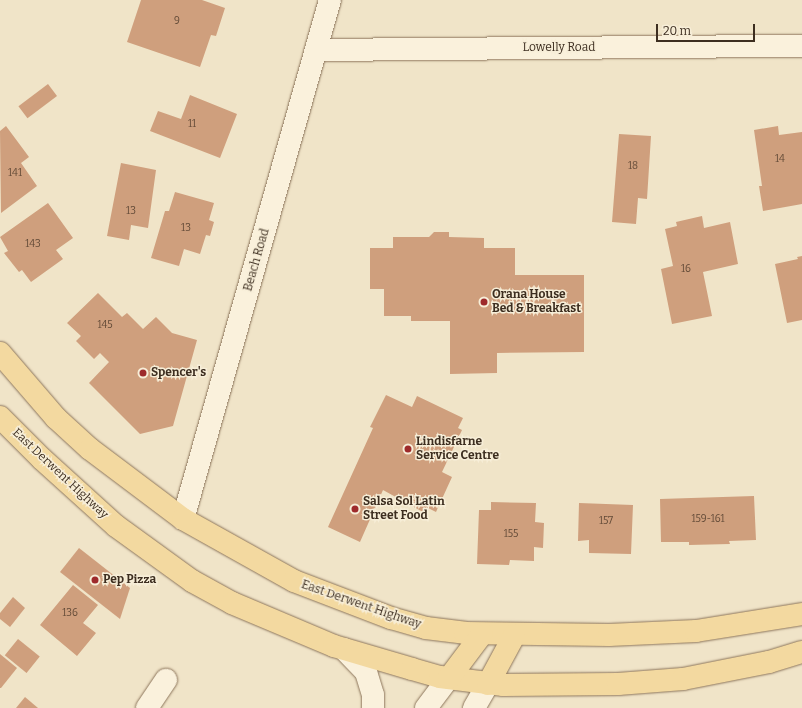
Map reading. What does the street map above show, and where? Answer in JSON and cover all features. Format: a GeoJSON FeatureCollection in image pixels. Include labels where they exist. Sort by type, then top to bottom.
{"type":"FeatureCollection","features":[{"type":"Feature","properties":{"kind":"main road","name":"East Derwent Highway"},"geometry":{"type":"LineString","coordinates":[[0,353],[56,418],[90,450],[183,520],[273,571],[335,599],[426,628],[514,636],[696,631],[802,614]]}},
{"type":"Feature","properties":{"kind":"main road","name":"East Derwent Highway"},"geometry":{"type":"LineString","coordinates":[[0,417],[42,460],[116,526],[192,581],[232,603],[344,649],[449,678],[488,684],[618,684],[683,680],[769,662],[802,652]]}},
{"type":"Feature","properties":{"kind":"main road"},"geometry":{"type":"LineString","coordinates":[[449,678],[482,634]]}},
{"type":"Feature","properties":{"kind":"main road"},"geometry":{"type":"LineString","coordinates":[[488,684],[514,636]]}},
{"type":"Feature","properties":{"kind":"street","name":"Beach Road"},"geometry":{"type":"LineString","coordinates":[[183,520],[330,0]]}},
{"type":"Feature","properties":{"kind":"street","name":"Lowelly Road"},"geometry":{"type":"LineString","coordinates":[[316,50],[802,46]]}},
{"type":"Feature","properties":{"kind":"street"},"geometry":{"type":"LineString","coordinates":[[344,649],[366,672],[372,695],[373,708]]}},
{"type":"Feature","properties":{"kind":"street"},"geometry":{"type":"LineString","coordinates":[[426,708],[449,678]]}},
{"type":"Feature","properties":{"kind":"street"},"geometry":{"type":"LineString","coordinates":[[147,708],[166,680]]}},
{"type":"Feature","properties":{"kind":"street"},"geometry":{"type":"LineString","coordinates":[[474,708],[488,684]]}},
{"type":"Feature","properties":{"kind":"building"},"geometry":{"type":"Polygon","coordinates":[[[141,0],[202,0],[225,8],[216,36],[211,35],[200,67],[127,42],[141,0]]]}},
{"type":"Feature","properties":{"kind":"building"},"geometry":{"type":"Polygon","coordinates":[[[48,84],[57,96],[27,118],[18,106],[48,84]]]}},
{"type":"Feature","properties":{"kind":"building"},"geometry":{"type":"Polygon","coordinates":[[[190,95],[237,114],[220,158],[150,131],[158,111],[181,119],[190,95]]]}},
{"type":"Feature","properties":{"kind":"building"},"geometry":{"type":"Polygon","coordinates":[[[6,126],[29,157],[21,163],[37,186],[1,213],[0,131],[6,126]]]}},
{"type":"Feature","properties":{"kind":"building"},"geometry":{"type":"Polygon","coordinates":[[[778,126],[779,135],[802,132],[802,204],[763,211],[759,186],[762,186],[754,130],[778,126]]]}},
{"type":"Feature","properties":{"kind":"building"},"geometry":{"type":"Polygon","coordinates":[[[619,134],[651,136],[647,199],[638,198],[636,224],[612,222],[619,134]]]}},
{"type":"Feature","properties":{"kind":"building"},"geometry":{"type":"Polygon","coordinates":[[[121,163],[156,170],[148,228],[131,225],[129,240],[107,236],[121,163]]]}},
{"type":"Feature","properties":{"kind":"building"},"geometry":{"type":"Polygon","coordinates":[[[175,192],[214,203],[209,220],[214,222],[210,236],[206,235],[200,254],[184,249],[179,266],[151,258],[165,211],[169,211],[175,192]]]}},
{"type":"Feature","properties":{"kind":"building"},"geometry":{"type":"Polygon","coordinates":[[[48,203],[73,238],[56,250],[63,259],[31,282],[22,270],[19,272],[4,253],[8,251],[0,237],[48,203]]]}},
{"type":"Feature","properties":{"kind":"building"},"geometry":{"type":"Polygon","coordinates":[[[702,216],[704,228],[730,222],[738,264],[703,272],[712,316],[672,324],[661,269],[673,266],[665,229],[677,226],[676,222],[702,216]]]}},
{"type":"Feature","properties":{"kind":"building","name":"Orana House Bed & Breakfast"},"geometry":{"type":"Polygon","coordinates":[[[434,232],[449,232],[449,237],[484,238],[484,248],[515,248],[515,275],[584,275],[584,352],[497,353],[497,373],[450,374],[450,321],[411,321],[411,316],[384,316],[384,289],[370,289],[370,248],[393,248],[393,237],[429,237],[434,232]]]}},
{"type":"Feature","properties":{"kind":"building"},"geometry":{"type":"Polygon","coordinates":[[[802,256],[802,320],[787,323],[775,264],[798,259],[797,257],[802,256]]]}},
{"type":"Feature","properties":{"kind":"building","name":"Spencer's"},"geometry":{"type":"Polygon","coordinates":[[[98,293],[122,317],[127,313],[143,329],[156,317],[172,333],[197,340],[173,426],[140,434],[89,383],[109,362],[100,353],[94,359],[76,341],[81,336],[67,323],[98,293]]]}},
{"type":"Feature","properties":{"kind":"building","name":"Lindisfarne Service Centre"},"geometry":{"type":"Polygon","coordinates":[[[386,395],[412,407],[417,396],[463,418],[458,428],[462,430],[442,472],[452,477],[436,512],[426,507],[423,512],[383,490],[360,542],[328,527],[373,428],[370,427],[386,395]]]}},
{"type":"Feature","properties":{"kind":"building"},"geometry":{"type":"Polygon","coordinates":[[[754,496],[756,540],[729,541],[730,544],[689,545],[689,542],[661,542],[660,499],[754,496]]]}},
{"type":"Feature","properties":{"kind":"building"},"geometry":{"type":"Polygon","coordinates":[[[491,502],[536,503],[535,522],[544,523],[543,548],[534,547],[534,561],[510,560],[509,565],[477,564],[479,510],[491,510],[491,502]]]}},
{"type":"Feature","properties":{"kind":"building"},"geometry":{"type":"Polygon","coordinates":[[[579,503],[633,505],[631,554],[589,553],[589,540],[578,541],[579,503]]]}},
{"type":"Feature","properties":{"kind":"building","name":"Pep Pizza"},"geometry":{"type":"Polygon","coordinates":[[[79,548],[130,588],[120,619],[60,572],[79,548]]]}},
{"type":"Feature","properties":{"kind":"building"},"geometry":{"type":"Polygon","coordinates":[[[73,585],[98,605],[83,623],[96,633],[77,656],[40,625],[73,585]]]}},
{"type":"Feature","properties":{"kind":"building"},"geometry":{"type":"Polygon","coordinates":[[[13,597],[25,608],[10,627],[0,619],[0,613],[13,597]]]}},
{"type":"Feature","properties":{"kind":"building"},"geometry":{"type":"Polygon","coordinates":[[[18,639],[40,657],[27,673],[5,655],[18,639]]]}},
{"type":"Feature","properties":{"kind":"building"},"geometry":{"type":"Polygon","coordinates":[[[0,654],[17,668],[1,688],[0,688],[0,654]]]}},
{"type":"Feature","properties":{"kind":"building"},"geometry":{"type":"Polygon","coordinates":[[[25,697],[38,708],[16,708],[25,697]]]}},
{"type":"Feature","properties":{"kind":"place","name":"Orana House Bed & Breakfast"},"geometry":{"type":"Point","coordinates":[484,302]}},
{"type":"Feature","properties":{"kind":"place","name":"Spencer's"},"geometry":{"type":"Point","coordinates":[143,373]}},
{"type":"Feature","properties":{"kind":"place","name":"Lindisfarne Service Centre"},"geometry":{"type":"Point","coordinates":[408,449]}},
{"type":"Feature","properties":{"kind":"place","name":"Salsa Sol Latin Street Food"},"geometry":{"type":"Point","coordinates":[355,509]}},
{"type":"Feature","properties":{"kind":"place","name":"Pep Pizza"},"geometry":{"type":"Point","coordinates":[95,580]}}]}
